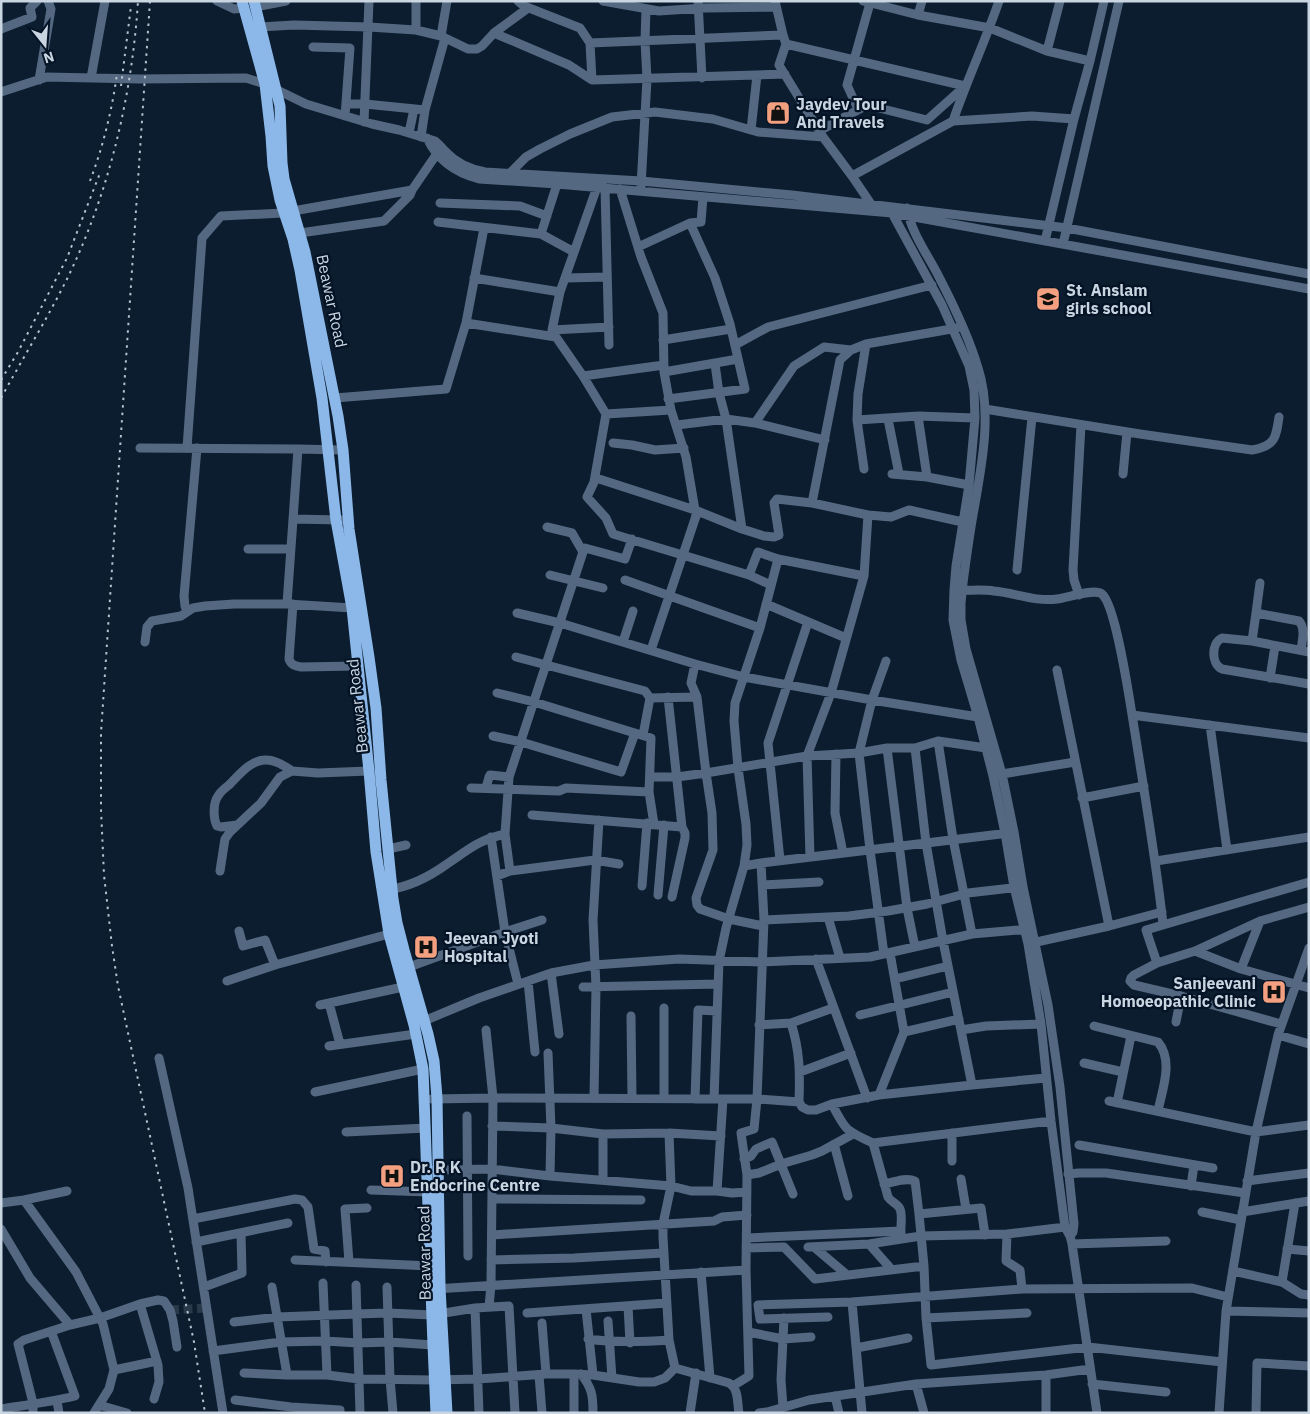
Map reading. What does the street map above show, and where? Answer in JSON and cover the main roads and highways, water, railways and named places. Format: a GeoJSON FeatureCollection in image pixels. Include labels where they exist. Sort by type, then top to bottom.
{"type":"FeatureCollection","features":[{"type":"Feature","properties":{"kind":"main road","name":"Beawar Road"},"geometry":{"type":"LineString","coordinates":[[249,4],[260,27],[281,116],[282,163],[288,212],[322,398],[328,450],[375,699],[388,849],[389,934],[403,987],[418,1026],[428,1034],[434,1061],[438,1098],[433,1170],[440,1380],[436,1413]]}},
{"type":"Feature","properties":{"kind":"main road","name":"Beawar Road"},"geometry":{"type":"LineString","coordinates":[[249,4],[265,84],[272,166],[288,212],[300,233],[305,252],[335,398],[343,450],[342,520],[376,852],[388,899],[409,966],[418,1026],[423,1069],[426,1128],[433,1170],[428,1192],[431,1266],[436,1289]]}},
{"type":"Feature","properties":{"kind":"main road","name":"Beawar Road"},"geometry":{"type":"LineString","coordinates":[[437,1314],[433,1345],[447,1413]]}},
{"type":"Feature","properties":{"kind":"tunnel"},"geometry":{"type":"LineString","coordinates":[[170,1310],[206,1308]]}},
{"type":"Feature","properties":{"kind":"railway"},"geometry":{"type":"LineString","coordinates":[[1,398],[67,279],[95,213],[116,143],[124,108],[135,37],[138,1]]}},
{"type":"Feature","properties":{"kind":"railway"},"geometry":{"type":"LineString","coordinates":[[150,1],[101,733],[101,809],[104,875],[118,986],[194,1342],[205,1413]]}},
{"type":"Feature","properties":{"kind":"railway"},"geometry":{"type":"LineString","coordinates":[[121,86],[131,6]]}},
{"type":"Feature","properties":{"kind":"railway"},"geometry":{"type":"LineString","coordinates":[[90,181],[106,128],[117,74]]}},
{"type":"Feature","properties":{"kind":"railway"},"geometry":{"type":"LineString","coordinates":[[1,380],[18,352],[67,258],[100,173]]}},
{"type":"Feature","properties":{"kind":"place","name":"Jaydev Tour And Travels"},"geometry":{"type":"Point","coordinates":[778,113]}},
{"type":"Feature","properties":{"kind":"place","name":"St. Anslam girls school"},"geometry":{"type":"Point","coordinates":[1048,299]}},
{"type":"Feature","properties":{"kind":"place","name":"Jeevan Jyoti Hospital"},"geometry":{"type":"Point","coordinates":[426,947]}},
{"type":"Feature","properties":{"kind":"place","name":"Sanjeevani Homoeopathic Clinic"},"geometry":{"type":"Point","coordinates":[1274,992]}},
{"type":"Feature","properties":{"kind":"place","name":"Dr. R K Endocrine Centre"},"geometry":{"type":"Point","coordinates":[392,1176]}}]}
